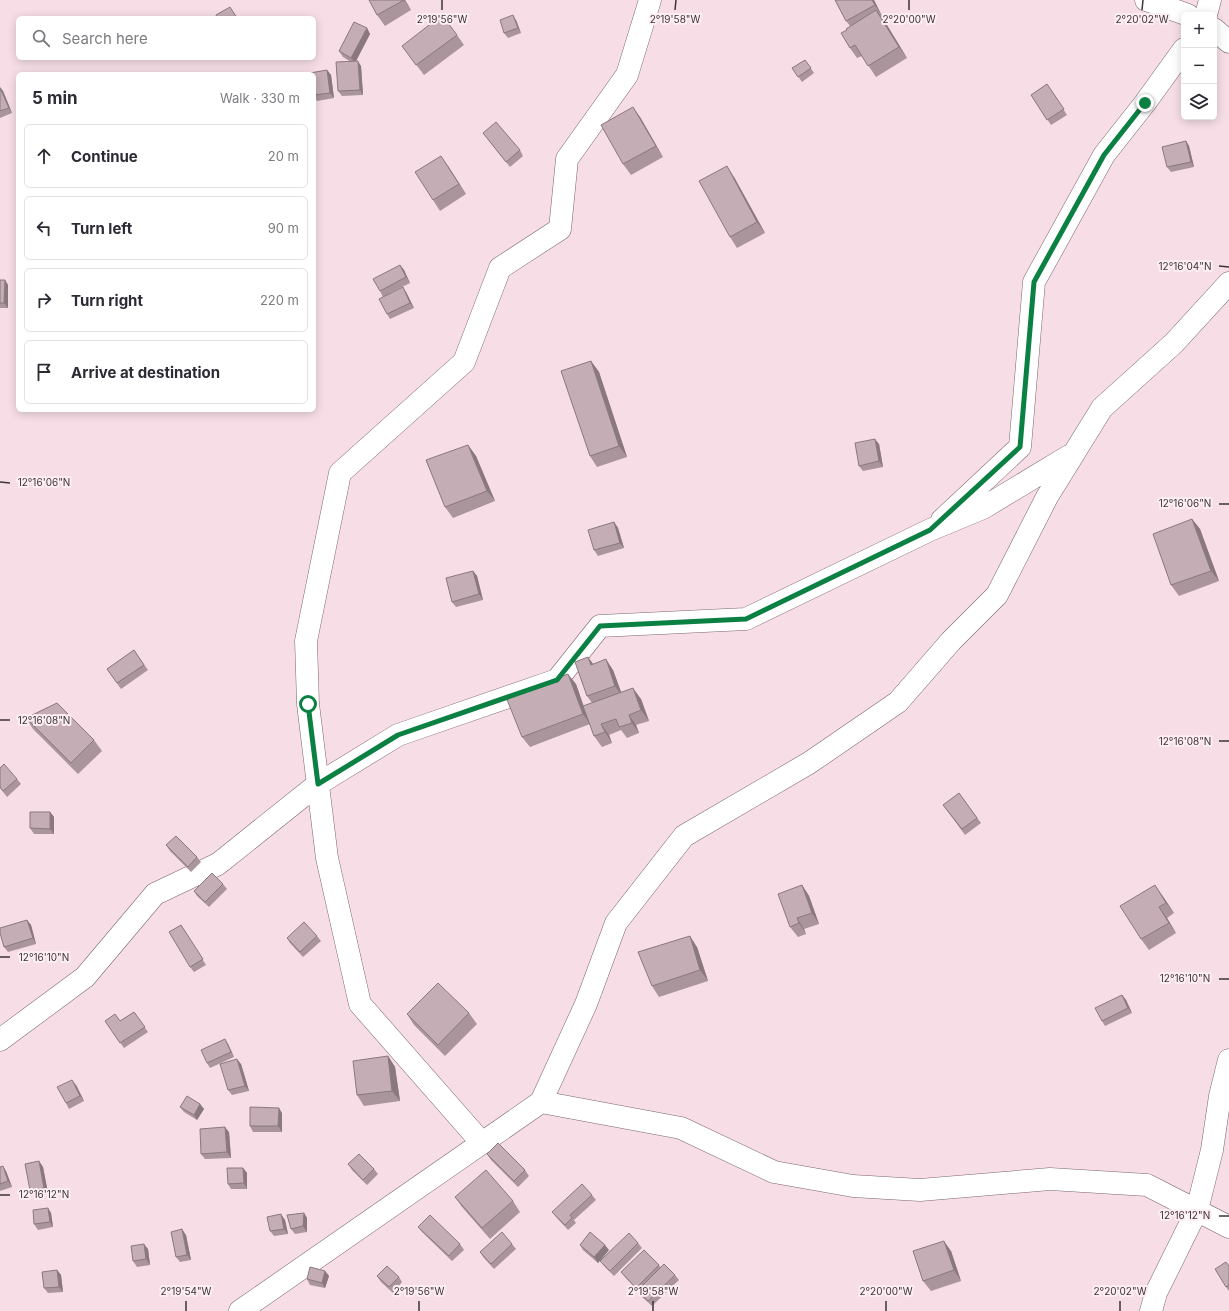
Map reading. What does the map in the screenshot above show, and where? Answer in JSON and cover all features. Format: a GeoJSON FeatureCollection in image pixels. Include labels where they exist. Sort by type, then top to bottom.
{"type":"FeatureCollection","features":[{"type":"Feature","properties":{"kind":"street"},"geometry":{"type":"LineString","coordinates":[[482,1143],[360,1004],[327,858],[308,704],[306,641],[340,473],[464,362],[500,268],[560,229],[567,159],[627,75],[650,0]]}},
{"type":"Feature","properties":{"kind":"street"},"geometry":{"type":"LineString","coordinates":[[1146,0],[1181,12]]}},
{"type":"Feature","properties":{"kind":"street"},"geometry":{"type":"LineString","coordinates":[[1207,12],[1210,0]]}},
{"type":"Feature","properties":{"kind":"street"},"geometry":{"type":"LineString","coordinates":[[1217,32],[1229,42]]}},
{"type":"Feature","properties":{"kind":"street"},"geometry":{"type":"LineString","coordinates":[[930,530],[1020,447],[1034,282],[1104,155],[1145,103],[1181,53]]}},
{"type":"Feature","properties":{"kind":"street"},"geometry":{"type":"LineString","coordinates":[[240,1311],[541,1102],[586,1004],[616,922],[684,836],[809,763],[898,702],[951,641],[997,595],[1046,497],[1102,408],[1174,343],[1229,283]]}},
{"type":"Feature","properties":{"kind":"street"},"geometry":{"type":"LineString","coordinates":[[0,1040],[85,976],[155,894],[218,864],[318,784],[398,735],[557,680],[600,626],[746,619],[930,530],[983,508],[1074,453]]}},
{"type":"Feature","properties":{"kind":"street"},"geometry":{"type":"LineString","coordinates":[[1150,1311],[1156,1294],[1197,1210],[1212,1150],[1220,1096],[1229,1060]]}},
{"type":"Feature","properties":{"kind":"street"},"geometry":{"type":"LineString","coordinates":[[541,1102],[681,1128],[774,1172],[853,1186],[920,1190],[1050,1179],[1147,1185],[1229,1227]]}},
{"type":"Feature","properties":{"kind":"building"},"geometry":{"type":"Polygon","coordinates":[[[369,0],[404,0],[377,15],[369,0]]]}},
{"type":"Feature","properties":{"kind":"building"},"geometry":{"type":"Polygon","coordinates":[[[835,0],[872,0],[875,5],[846,21],[835,0]]]}},
{"type":"Feature","properties":{"kind":"building"},"geometry":{"type":"Polygon","coordinates":[[[230,7],[236,16],[216,16],[230,7]]]}},
{"type":"Feature","properties":{"kind":"building"},"geometry":{"type":"Polygon","coordinates":[[[876,10],[899,47],[868,66],[855,45],[850,48],[841,33],[876,10]]]}},
{"type":"Feature","properties":{"kind":"building"},"geometry":{"type":"Polygon","coordinates":[[[442,15],[457,35],[416,65],[402,46],[442,15]]]}},
{"type":"Feature","properties":{"kind":"building"},"geometry":{"type":"Polygon","coordinates":[[[513,15],[518,28],[504,33],[500,20],[513,15]]]}},
{"type":"Feature","properties":{"kind":"building"},"geometry":{"type":"Polygon","coordinates":[[[354,22],[367,28],[351,58],[339,51],[354,22]]]}},
{"type":"Feature","properties":{"kind":"building"},"geometry":{"type":"Polygon","coordinates":[[[805,60],[811,68],[798,77],[792,68],[805,60]]]}},
{"type":"Feature","properties":{"kind":"building"},"geometry":{"type":"Polygon","coordinates":[[[358,61],[360,90],[338,91],[336,62],[358,61]]]}},
{"type":"Feature","properties":{"kind":"building"},"geometry":{"type":"Polygon","coordinates":[[[327,70],[330,93],[316,95],[316,72],[327,70]]]}},
{"type":"Feature","properties":{"kind":"building"},"geometry":{"type":"Polygon","coordinates":[[[1047,84],[1064,109],[1047,120],[1031,95],[1047,84]]]}},
{"type":"Feature","properties":{"kind":"building"},"geometry":{"type":"Polygon","coordinates":[[[0,88],[9,108],[0,111],[0,88]]]}},
{"type":"Feature","properties":{"kind":"building"},"geometry":{"type":"Polygon","coordinates":[[[633,107],[656,146],[623,164],[601,125],[633,107]]]}},
{"type":"Feature","properties":{"kind":"building"},"geometry":{"type":"Polygon","coordinates":[[[496,122],[520,150],[506,162],[483,133],[496,122]]]}},
{"type":"Feature","properties":{"kind":"building"},"geometry":{"type":"Polygon","coordinates":[[[1186,141],[1191,162],[1167,167],[1162,147],[1186,141]]]}},
{"type":"Feature","properties":{"kind":"building"},"geometry":{"type":"Polygon","coordinates":[[[441,156],[459,184],[433,200],[415,172],[441,156]]]}},
{"type":"Feature","properties":{"kind":"building"},"geometry":{"type":"Polygon","coordinates":[[[727,166],[757,222],[730,237],[699,181],[727,166]]]}},
{"type":"Feature","properties":{"kind":"building"},"geometry":{"type":"Polygon","coordinates":[[[400,265],[406,277],[380,291],[373,279],[400,265]]]}},
{"type":"Feature","properties":{"kind":"building"},"geometry":{"type":"Polygon","coordinates":[[[0,280],[5,280],[4,303],[0,303],[0,280]]]}},
{"type":"Feature","properties":{"kind":"building"},"geometry":{"type":"Polygon","coordinates":[[[403,287],[410,303],[387,314],[379,299],[403,287]]]}},
{"type":"Feature","properties":{"kind":"building"},"geometry":{"type":"Polygon","coordinates":[[[591,361],[619,446],[590,456],[561,371],[591,361]]]}},
{"type":"Feature","properties":{"kind":"building"},"geometry":{"type":"Polygon","coordinates":[[[875,439],[879,461],[859,466],[855,443],[875,439]]]}},
{"type":"Feature","properties":{"kind":"building"},"geometry":{"type":"Polygon","coordinates":[[[468,445],[487,491],[445,507],[426,460],[468,445]]]}},
{"type":"Feature","properties":{"kind":"building"},"geometry":{"type":"Polygon","coordinates":[[[1192,519],[1211,571],[1171,585],[1153,534],[1192,519]]]}},
{"type":"Feature","properties":{"kind":"building"},"geometry":{"type":"Polygon","coordinates":[[[614,522],[620,543],[594,550],[588,530],[614,522]]]}},
{"type":"Feature","properties":{"kind":"building"},"geometry":{"type":"Polygon","coordinates":[[[473,571],[479,594],[452,602],[446,578],[473,571]]]}},
{"type":"Feature","properties":{"kind":"building"},"geometry":{"type":"Polygon","coordinates":[[[134,650],[144,665],[117,683],[107,669],[134,650]]]}},
{"type":"Feature","properties":{"kind":"building"},"geometry":{"type":"Polygon","coordinates":[[[588,657],[591,665],[606,659],[615,686],[587,696],[575,662],[588,657]]]}},
{"type":"Feature","properties":{"kind":"building"},"geometry":{"type":"Polygon","coordinates":[[[568,674],[583,714],[522,737],[506,697],[568,674]]]}},
{"type":"Feature","properties":{"kind":"building"},"geometry":{"type":"Polygon","coordinates":[[[633,688],[641,710],[629,715],[632,723],[619,727],[616,719],[601,724],[605,732],[594,736],[583,706],[633,688]]]}},
{"type":"Feature","properties":{"kind":"building"},"geometry":{"type":"Polygon","coordinates":[[[57,703],[94,740],[71,763],[26,718],[57,703]]]}},
{"type":"Feature","properties":{"kind":"building"},"geometry":{"type":"Polygon","coordinates":[[[4,764],[17,779],[3,791],[0,787],[0,768],[4,764]]]}},
{"type":"Feature","properties":{"kind":"building"},"geometry":{"type":"Polygon","coordinates":[[[959,793],[977,818],[962,829],[943,805],[959,793]]]}},
{"type":"Feature","properties":{"kind":"building"},"geometry":{"type":"Polygon","coordinates":[[[30,812],[50,812],[50,829],[30,828],[30,812]]]}},
{"type":"Feature","properties":{"kind":"building"},"geometry":{"type":"Polygon","coordinates":[[[176,836],[197,857],[188,867],[166,845],[176,836]]]}},
{"type":"Feature","properties":{"kind":"building"},"geometry":{"type":"Polygon","coordinates":[[[212,873],[223,884],[205,902],[194,891],[212,873]]]}},
{"type":"Feature","properties":{"kind":"building"},"geometry":{"type":"Polygon","coordinates":[[[802,885],[812,913],[797,918],[799,923],[790,927],[778,894],[802,885]]]}},
{"type":"Feature","properties":{"kind":"building"},"geometry":{"type":"Polygon","coordinates":[[[1155,885],[1166,903],[1159,907],[1169,923],[1141,939],[1120,906],[1155,885]]]}},
{"type":"Feature","properties":{"kind":"building"},"geometry":{"type":"Polygon","coordinates":[[[27,920],[33,938],[4,947],[0,928],[27,920]]]}},
{"type":"Feature","properties":{"kind":"building"},"geometry":{"type":"Polygon","coordinates":[[[304,922],[317,936],[300,952],[287,938],[304,922]]]}},
{"type":"Feature","properties":{"kind":"building"},"geometry":{"type":"Polygon","coordinates":[[[181,925],[203,959],[190,967],[169,932],[181,925]]]}},
{"type":"Feature","properties":{"kind":"building"},"geometry":{"type":"Polygon","coordinates":[[[690,936],[700,970],[652,986],[638,952],[690,936]]]}},
{"type":"Feature","properties":{"kind":"building"},"geometry":{"type":"Polygon","coordinates":[[[438,983],[469,1013],[438,1045],[407,1014],[438,983]]]}},
{"type":"Feature","properties":{"kind":"building"},"geometry":{"type":"Polygon","coordinates":[[[1122,995],[1128,1008],[1102,1021],[1095,1008],[1122,995]]]}},
{"type":"Feature","properties":{"kind":"building"},"geometry":{"type":"Polygon","coordinates":[[[134,1012],[145,1027],[120,1043],[105,1021],[115,1014],[120,1021],[134,1012]]]}},
{"type":"Feature","properties":{"kind":"building"},"geometry":{"type":"Polygon","coordinates":[[[225,1039],[231,1052],[207,1063],[201,1050],[225,1039]]]}},
{"type":"Feature","properties":{"kind":"building"},"geometry":{"type":"Polygon","coordinates":[[[388,1056],[392,1091],[357,1095],[353,1061],[388,1056]]]}},
{"type":"Feature","properties":{"kind":"building"},"geometry":{"type":"Polygon","coordinates":[[[237,1059],[245,1086],[228,1090],[220,1064],[237,1059]]]}},
{"type":"Feature","properties":{"kind":"building"},"geometry":{"type":"Polygon","coordinates":[[[72,1080],[80,1096],[66,1103],[57,1087],[72,1080]]]}},
{"type":"Feature","properties":{"kind":"building"},"geometry":{"type":"Polygon","coordinates":[[[187,1096],[200,1104],[194,1115],[180,1107],[187,1096]]]}},
{"type":"Feature","properties":{"kind":"building"},"geometry":{"type":"Polygon","coordinates":[[[250,1107],[279,1108],[278,1126],[250,1126],[250,1107]]]}},
{"type":"Feature","properties":{"kind":"building"},"geometry":{"type":"Polygon","coordinates":[[[225,1127],[227,1152],[201,1154],[200,1129],[225,1127]]]}},
{"type":"Feature","properties":{"kind":"building"},"geometry":{"type":"Polygon","coordinates":[[[498,1143],[525,1170],[514,1181],[487,1154],[498,1143]]]}},
{"type":"Feature","properties":{"kind":"building"},"geometry":{"type":"Polygon","coordinates":[[[359,1154],[374,1169],[363,1180],[348,1164],[359,1154]]]}},
{"type":"Feature","properties":{"kind":"building"},"geometry":{"type":"Polygon","coordinates":[[[39,1161],[44,1188],[30,1190],[25,1164],[39,1161]]]}},
{"type":"Feature","properties":{"kind":"building"},"geometry":{"type":"Polygon","coordinates":[[[3,1166],[8,1181],[0,1184],[0,1167],[3,1166]]]}},
{"type":"Feature","properties":{"kind":"building"},"geometry":{"type":"Polygon","coordinates":[[[227,1168],[243,1168],[244,1183],[228,1184],[227,1168]]]}},
{"type":"Feature","properties":{"kind":"building"},"geometry":{"type":"Polygon","coordinates":[[[486,1170],[513,1201],[482,1228],[455,1197],[486,1170]]]}},
{"type":"Feature","properties":{"kind":"building"},"geometry":{"type":"Polygon","coordinates":[[[582,1184],[592,1195],[570,1215],[572,1218],[565,1225],[552,1212],[582,1184]]]}},
{"type":"Feature","properties":{"kind":"building"},"geometry":{"type":"Polygon","coordinates":[[[48,1208],[50,1222],[34,1224],[33,1210],[48,1208]]]}},
{"type":"Feature","properties":{"kind":"building"},"geometry":{"type":"Polygon","coordinates":[[[304,1213],[303,1226],[291,1229],[287,1215],[304,1213]]]}},
{"type":"Feature","properties":{"kind":"building"},"geometry":{"type":"Polygon","coordinates":[[[281,1214],[284,1229],[270,1231],[267,1217],[281,1214]]]}},
{"type":"Feature","properties":{"kind":"building"},"geometry":{"type":"Polygon","coordinates":[[[430,1215],[460,1244],[449,1256],[418,1227],[430,1215]]]}},
{"type":"Feature","properties":{"kind":"building"},"geometry":{"type":"Polygon","coordinates":[[[182,1229],[187,1255],[176,1257],[171,1232],[182,1229]]]}},
{"type":"Feature","properties":{"kind":"building"},"geometry":{"type":"Polygon","coordinates":[[[502,1232],[512,1244],[491,1264],[480,1252],[502,1232]]]}},
{"type":"Feature","properties":{"kind":"building"},"geometry":{"type":"Polygon","coordinates":[[[590,1232],[605,1245],[594,1257],[580,1245],[590,1232]]]}},
{"type":"Feature","properties":{"kind":"building"},"geometry":{"type":"Polygon","coordinates":[[[629,1233],[638,1243],[610,1271],[600,1261],[629,1233]]]}},
{"type":"Feature","properties":{"kind":"building"},"geometry":{"type":"Polygon","coordinates":[[[944,1241],[954,1270],[923,1281],[913,1251],[944,1241]]]}},
{"type":"Feature","properties":{"kind":"building"},"geometry":{"type":"Polygon","coordinates":[[[144,1244],[146,1259],[133,1261],[131,1246],[144,1244]]]}},
{"type":"Feature","properties":{"kind":"building"},"geometry":{"type":"Polygon","coordinates":[[[644,1250],[659,1265],[636,1288],[621,1272],[644,1250]]]}},
{"type":"Feature","properties":{"kind":"building"},"geometry":{"type":"Polygon","coordinates":[[[1226,1262],[1229,1266],[1229,1285],[1226,1287],[1215,1269],[1226,1262]]]}},
{"type":"Feature","properties":{"kind":"building"},"geometry":{"type":"Polygon","coordinates":[[[664,1264],[675,1275],[648,1301],[638,1290],[664,1264]]]}},
{"type":"Feature","properties":{"kind":"building"},"geometry":{"type":"Polygon","coordinates":[[[387,1266],[399,1277],[389,1287],[377,1276],[387,1266]]]}},
{"type":"Feature","properties":{"kind":"building"},"geometry":{"type":"Polygon","coordinates":[[[310,1267],[325,1271],[322,1283],[307,1279],[310,1267]]]}},
{"type":"Feature","properties":{"kind":"building"},"geometry":{"type":"Polygon","coordinates":[[[57,1270],[59,1287],[44,1288],[42,1272],[57,1270]]]}},
{"type":"Feature","properties":{"kind":"route"},"geometry":{"type":"LineString","coordinates":[[308,704],[318,784],[398,735],[557,680],[600,626],[746,619],[930,530],[1020,447],[1034,282],[1104,155],[1145,103]]}}]}
